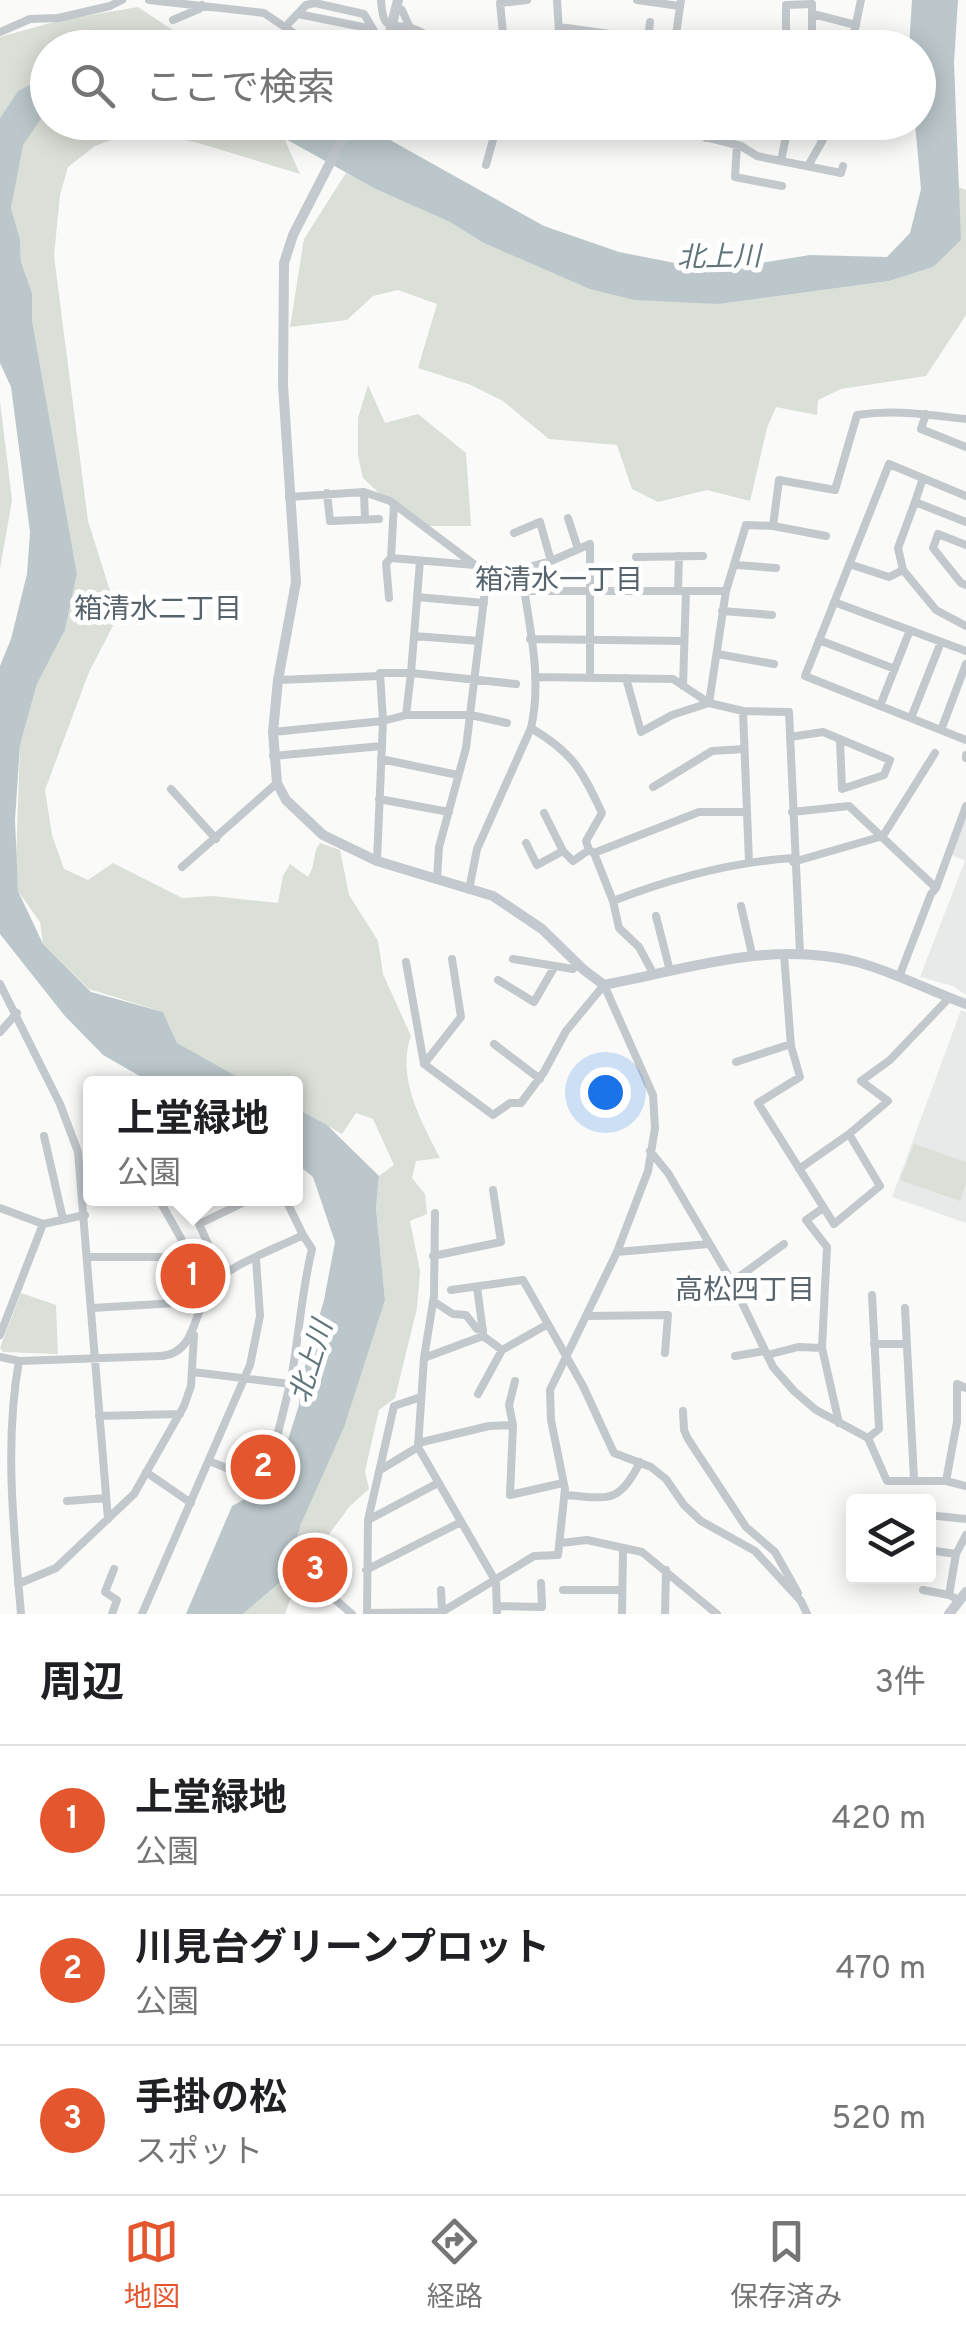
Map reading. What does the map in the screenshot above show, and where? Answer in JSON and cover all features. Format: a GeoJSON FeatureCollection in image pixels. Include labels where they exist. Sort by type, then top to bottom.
{"type":"FeatureCollection","features":[{"type":"Feature","properties":{"kind":"street"},"geometry":{"type":"LineString","coordinates":[[0,32],[30,19],[58,18],[122,0]]}},
{"type":"Feature","properties":{"kind":"street"},"geometry":{"type":"LineString","coordinates":[[149,0],[264,13],[290,30]]}},
{"type":"Feature","properties":{"kind":"street"},"geometry":{"type":"LineString","coordinates":[[381,0],[384,18],[396,29],[414,30]]}},
{"type":"Feature","properties":{"kind":"street"},"geometry":{"type":"LineString","coordinates":[[503,30],[500,3],[527,0]]}},
{"type":"Feature","properties":{"kind":"street"},"geometry":{"type":"LineString","coordinates":[[558,0],[560,30]]}},
{"type":"Feature","properties":{"kind":"street"},"geometry":{"type":"LineString","coordinates":[[637,0],[680,3],[676,30]]}},
{"type":"Feature","properties":{"kind":"street"},"geometry":{"type":"LineString","coordinates":[[855,30],[861,0]]}},
{"type":"Feature","properties":{"kind":"street"},"geometry":{"type":"LineString","coordinates":[[172,20],[199,10],[202,4]]}},
{"type":"Feature","properties":{"kind":"street"},"geometry":{"type":"LineString","coordinates":[[286,26],[306,5],[314,4],[364,14],[373,30]]}},
{"type":"Feature","properties":{"kind":"street"},"geometry":{"type":"LineString","coordinates":[[400,5],[410,28]]}},
{"type":"Feature","properties":{"kind":"street"},"geometry":{"type":"LineString","coordinates":[[392,30],[400,5]]}},
{"type":"Feature","properties":{"kind":"street"},"geometry":{"type":"LineString","coordinates":[[786,30],[786,5],[812,6],[856,25]]}},
{"type":"Feature","properties":{"kind":"street"},"geometry":{"type":"LineString","coordinates":[[649,30],[650,22]]}},
{"type":"Feature","properties":{"kind":"street"},"geometry":{"type":"LineString","coordinates":[[342,140],[292,235],[284,263],[282,386],[296,582],[272,732],[278,783],[286,800],[324,835],[377,861],[493,896],[519,911],[604,985],[652,1095],[655,1128],[648,1171],[617,1252],[550,1390],[550,1420],[564,1495],[558,1555],[534,1556],[442,1612],[367,1614],[368,1520],[394,1406],[422,1397]]}},
{"type":"Feature","properties":{"kind":"street"},"geometry":{"type":"LineString","coordinates":[[486,166],[493,140]]}},
{"type":"Feature","properties":{"kind":"street"},"geometry":{"type":"LineString","coordinates":[[715,140],[781,161],[841,173],[843,166]]}},
{"type":"Feature","properties":{"kind":"street"},"geometry":{"type":"LineString","coordinates":[[781,161],[785,140]]}},
{"type":"Feature","properties":{"kind":"street"},"geometry":{"type":"LineString","coordinates":[[808,166],[823,140]]}},
{"type":"Feature","properties":{"kind":"street"},"geometry":{"type":"LineString","coordinates":[[737,145],[735,177],[782,186]]}},
{"type":"Feature","properties":{"kind":"street"},"geometry":{"type":"LineString","coordinates":[[774,526],[779,480],[835,490],[857,416],[884,410],[966,419]]}},
{"type":"Feature","properties":{"kind":"street"},"geometry":{"type":"LineString","coordinates":[[926,414],[920,429],[966,447]]}},
{"type":"Feature","properties":{"kind":"street"},"geometry":{"type":"LineString","coordinates":[[966,496],[889,464],[805,676],[966,740]]}},
{"type":"Feature","properties":{"kind":"street"},"geometry":{"type":"LineString","coordinates":[[923,478],[898,548],[903,570],[936,610],[966,626]]}},
{"type":"Feature","properties":{"kind":"street"},"geometry":{"type":"LineString","coordinates":[[289,496],[364,492],[394,504],[475,565]]}},
{"type":"Feature","properties":{"kind":"street"},"geometry":{"type":"LineString","coordinates":[[364,492],[366,520]]}},
{"type":"Feature","properties":{"kind":"street"},"geometry":{"type":"LineString","coordinates":[[328,493],[330,521],[379,519]]}},
{"type":"Feature","properties":{"kind":"street"},"geometry":{"type":"LineString","coordinates":[[915,502],[966,522]]}},
{"type":"Feature","properties":{"kind":"street"},"geometry":{"type":"LineString","coordinates":[[389,598],[386,563],[391,558],[394,504]]}},
{"type":"Feature","properties":{"kind":"street"},"geometry":{"type":"LineString","coordinates":[[568,518],[578,549]]}},
{"type":"Feature","properties":{"kind":"street"},"geometry":{"type":"LineString","coordinates":[[514,532],[540,522],[551,560]]}},
{"type":"Feature","properties":{"kind":"street"},"geometry":{"type":"LineString","coordinates":[[709,703],[726,592],[746,526],[774,526],[826,536]]}},
{"type":"Feature","properties":{"kind":"street"},"geometry":{"type":"LineString","coordinates":[[966,545],[938,534],[933,548],[966,585]]}},
{"type":"Feature","properties":{"kind":"street"},"geometry":{"type":"LineString","coordinates":[[391,558],[521,568],[590,544],[590,678]]}},
{"type":"Feature","properties":{"kind":"street"},"geometry":{"type":"LineString","coordinates":[[679,556],[683,686]]}},
{"type":"Feature","properties":{"kind":"street"},"geometry":{"type":"LineString","coordinates":[[636,557],[703,556]]}},
{"type":"Feature","properties":{"kind":"street"},"geometry":{"type":"LineString","coordinates":[[406,715],[420,561]]}},
{"type":"Feature","properties":{"kind":"street"},"geometry":{"type":"LineString","coordinates":[[849,564],[889,577],[903,570]]}},
{"type":"Feature","properties":{"kind":"street"},"geometry":{"type":"LineString","coordinates":[[437,880],[439,847],[471,715],[488,566]]}},
{"type":"Feature","properties":{"kind":"street"},"geometry":{"type":"LineString","coordinates":[[736,566],[776,568]]}},
{"type":"Feature","properties":{"kind":"street"},"geometry":{"type":"LineString","coordinates":[[469,890],[477,849],[531,728],[536,707],[521,568]]}},
{"type":"Feature","properties":{"kind":"street"},"geometry":{"type":"LineString","coordinates":[[524,590],[726,592]]}},
{"type":"Feature","properties":{"kind":"street"},"geometry":{"type":"LineString","coordinates":[[417,598],[484,603]]}},
{"type":"Feature","properties":{"kind":"street"},"geometry":{"type":"LineString","coordinates":[[834,602],[966,651]]}},
{"type":"Feature","properties":{"kind":"street"},"geometry":{"type":"LineString","coordinates":[[722,612],[772,614]]}},
{"type":"Feature","properties":{"kind":"street"},"geometry":{"type":"LineString","coordinates":[[880,706],[910,630]]}},
{"type":"Feature","properties":{"kind":"street"},"geometry":{"type":"LineString","coordinates":[[414,636],[480,641]]}},
{"type":"Feature","properties":{"kind":"street"},"geometry":{"type":"LineString","coordinates":[[530,638],[684,641]]}},
{"type":"Feature","properties":{"kind":"street"},"geometry":{"type":"LineString","coordinates":[[819,640],[895,669]]}},
{"type":"Feature","properties":{"kind":"street"},"geometry":{"type":"LineString","coordinates":[[911,718],[942,642]]}},
{"type":"Feature","properties":{"kind":"street"},"geometry":{"type":"LineString","coordinates":[[718,654],[774,664]]}},
{"type":"Feature","properties":{"kind":"street"},"geometry":{"type":"LineString","coordinates":[[941,730],[966,664]]}},
{"type":"Feature","properties":{"kind":"street"},"geometry":{"type":"LineString","coordinates":[[278,680],[411,673],[516,684]]}},
{"type":"Feature","properties":{"kind":"street"},"geometry":{"type":"LineString","coordinates":[[377,861],[383,721],[380,676]]}},
{"type":"Feature","properties":{"kind":"street"},"geometry":{"type":"LineString","coordinates":[[535,677],[674,679],[709,703],[742,711],[789,712],[800,953]]}},
{"type":"Feature","properties":{"kind":"street"},"geometry":{"type":"LineString","coordinates":[[626,678],[641,732],[672,715],[709,703]]}},
{"type":"Feature","properties":{"kind":"street"},"geometry":{"type":"LineString","coordinates":[[742,711],[749,862]]}},
{"type":"Feature","properties":{"kind":"street"},"geometry":{"type":"LineString","coordinates":[[272,732],[383,721],[406,715],[471,715],[507,723]]}},
{"type":"Feature","properties":{"kind":"street"},"geometry":{"type":"LineString","coordinates":[[531,728],[550,739],[581,768],[602,813],[586,841],[613,901],[618,928],[639,947],[654,975]]}},
{"type":"Feature","properties":{"kind":"street"},"geometry":{"type":"LineString","coordinates":[[790,736],[823,732],[890,760],[884,775],[842,789],[840,741]]}},
{"type":"Feature","properties":{"kind":"street"},"geometry":{"type":"LineString","coordinates":[[273,756],[382,746]]}},
{"type":"Feature","properties":{"kind":"street"},"geometry":{"type":"LineString","coordinates":[[652,788],[712,751],[744,749]]}},
{"type":"Feature","properties":{"kind":"street"},"geometry":{"type":"LineString","coordinates":[[613,901],[749,862],[793,860],[883,836],[935,754]]}},
{"type":"Feature","properties":{"kind":"street"},"geometry":{"type":"LineString","coordinates":[[381,759],[458,775]]}},
{"type":"Feature","properties":{"kind":"street"},"geometry":{"type":"LineString","coordinates":[[182,867],[278,783]]}},
{"type":"Feature","properties":{"kind":"street"},"geometry":{"type":"LineString","coordinates":[[171,789],[216,839]]}},
{"type":"Feature","properties":{"kind":"street"},"geometry":{"type":"LineString","coordinates":[[379,800],[449,812]]}},
{"type":"Feature","properties":{"kind":"street"},"geometry":{"type":"LineString","coordinates":[[792,812],[850,806],[936,888]]}},
{"type":"Feature","properties":{"kind":"street"},"geometry":{"type":"LineString","coordinates":[[900,978],[966,806]]}},
{"type":"Feature","properties":{"kind":"street"},"geometry":{"type":"LineString","coordinates":[[544,813],[572,861],[699,812],[747,812]]}},
{"type":"Feature","properties":{"kind":"street"},"geometry":{"type":"LineString","coordinates":[[526,843],[537,864],[563,851]]}},
{"type":"Feature","properties":{"kind":"street"},"geometry":{"type":"LineString","coordinates":[[741,906],[752,954]]}},
{"type":"Feature","properties":{"kind":"street"},"geometry":{"type":"LineString","coordinates":[[656,916],[670,970]]}},
{"type":"Feature","properties":{"kind":"street"},"geometry":{"type":"LineString","coordinates":[[406,962],[424,1064],[492,1115],[510,1103],[521,1103],[566,1031],[604,985],[752,954],[800,953],[861,963],[966,1004]]}},
{"type":"Feature","properties":{"kind":"street"},"geometry":{"type":"LineString","coordinates":[[784,954],[791,1044],[800,1077],[758,1102],[834,1224],[880,1186],[848,1134]]}},
{"type":"Feature","properties":{"kind":"street"},"geometry":{"type":"LineString","coordinates":[[424,1064],[462,1017],[452,959]]}},
{"type":"Feature","properties":{"kind":"street"},"geometry":{"type":"LineString","coordinates":[[513,959],[572,970],[578,964]]}},
{"type":"Feature","properties":{"kind":"street"},"geometry":{"type":"LineString","coordinates":[[498,980],[534,1002],[555,966]]}},
{"type":"Feature","properties":{"kind":"street"},"geometry":{"type":"LineString","coordinates":[[0,984],[72,1130],[83,1178]]}},
{"type":"Feature","properties":{"kind":"street"},"geometry":{"type":"LineString","coordinates":[[799,1169],[888,1102],[861,1081],[890,1060],[949,998]]}},
{"type":"Feature","properties":{"kind":"street"},"geometry":{"type":"LineString","coordinates":[[0,1032],[17,1013]]}},
{"type":"Feature","properties":{"kind":"street"},"geometry":{"type":"LineString","coordinates":[[494,1044],[540,1078]]}},
{"type":"Feature","properties":{"kind":"street"},"geometry":{"type":"LineString","coordinates":[[736,1062],[791,1044]]}},
{"type":"Feature","properties":{"kind":"street"},"geometry":{"type":"LineString","coordinates":[[44,1136],[63,1219]]}},
{"type":"Feature","properties":{"kind":"street"},"geometry":{"type":"LineString","coordinates":[[650,1151],[668,1173],[732,1282],[766,1353],[794,1391],[868,1438],[887,1481],[946,1481],[966,1486]]}},
{"type":"Feature","properties":{"kind":"street"},"geometry":{"type":"LineString","coordinates":[[433,1256],[501,1242],[492,1190]]}},
{"type":"Feature","properties":{"kind":"street"},"geometry":{"type":"LineString","coordinates":[[86,1206],[108,1519]]}},
{"type":"Feature","properties":{"kind":"street"},"geometry":{"type":"LineString","coordinates":[[92,1308],[177,1303],[182,1240],[163,1206]]}},
{"type":"Feature","properties":{"kind":"street"},"geometry":{"type":"LineString","coordinates":[[187,1206],[222,1275]]}},
{"type":"Feature","properties":{"kind":"street"},"geometry":{"type":"LineString","coordinates":[[199,1224],[237,1206]]}},
{"type":"Feature","properties":{"kind":"street"},"geometry":{"type":"LineString","coordinates":[[209,1460],[244,1474],[276,1440],[301,1328],[302,1290],[312,1249],[289,1206]]}},
{"type":"Feature","properties":{"kind":"street"},"geometry":{"type":"LineString","coordinates":[[0,1208],[43,1224],[85,1215]]}},
{"type":"Feature","properties":{"kind":"street"},"geometry":{"type":"LineString","coordinates":[[823,1208],[806,1220],[827,1247],[822,1348],[839,1422]]}},
{"type":"Feature","properties":{"kind":"street"},"geometry":{"type":"LineString","coordinates":[[435,1213],[433,1302],[424,1358],[418,1445],[496,1582],[497,1610],[542,1607],[542,1583]]}},
{"type":"Feature","properties":{"kind":"street"},"geometry":{"type":"LineString","coordinates":[[0,1335],[43,1224]]}},
{"type":"Feature","properties":{"kind":"street"},"geometry":{"type":"LineString","coordinates":[[0,1357],[19,1361],[170,1356],[189,1341],[201,1301],[222,1275],[304,1236]]}},
{"type":"Feature","properties":{"kind":"street"},"geometry":{"type":"LineString","coordinates":[[617,1252],[709,1244]]}},
{"type":"Feature","properties":{"kind":"street"},"geometry":{"type":"LineString","coordinates":[[732,1282],[784,1244]]}},
{"type":"Feature","properties":{"kind":"street"},"geometry":{"type":"LineString","coordinates":[[88,1257],[180,1257]]}},
{"type":"Feature","properties":{"kind":"street"},"geometry":{"type":"LineString","coordinates":[[142,1614],[254,1350],[260,1316],[256,1259]]}},
{"type":"Feature","properties":{"kind":"street"},"geometry":{"type":"LineString","coordinates":[[452,1290],[523,1280],[583,1386],[614,1453],[640,1462],[666,1479],[684,1506],[701,1521],[755,1551],[801,1600]]}},
{"type":"Feature","properties":{"kind":"street"},"geometry":{"type":"LineString","coordinates":[[478,1287],[483,1333]]}},
{"type":"Feature","properties":{"kind":"street"},"geometry":{"type":"LineString","coordinates":[[868,1438],[879,1429],[872,1294]]}},
{"type":"Feature","properties":{"kind":"street"},"geometry":{"type":"LineString","coordinates":[[433,1302],[453,1314],[466,1314],[502,1350]]}},
{"type":"Feature","properties":{"kind":"street"},"geometry":{"type":"LineString","coordinates":[[904,1308],[914,1479]]}},
{"type":"Feature","properties":{"kind":"street"},"geometry":{"type":"LineString","coordinates":[[587,1316],[668,1315],[665,1352]]}},
{"type":"Feature","properties":{"kind":"street"},"geometry":{"type":"LineString","coordinates":[[18,1584],[56,1568],[134,1494],[192,1386],[196,1321]]}},
{"type":"Feature","properties":{"kind":"street"},"geometry":{"type":"LineString","coordinates":[[478,1394],[502,1350],[548,1324]]}},
{"type":"Feature","properties":{"kind":"street"},"geometry":{"type":"LineString","coordinates":[[424,1358],[483,1333]]}},
{"type":"Feature","properties":{"kind":"street"},"geometry":{"type":"LineString","coordinates":[[874,1344],[907,1344]]}},
{"type":"Feature","properties":{"kind":"street"},"geometry":{"type":"LineString","coordinates":[[735,1356],[798,1347],[822,1348]]}},
{"type":"Feature","properties":{"kind":"street"},"geometry":{"type":"LineString","coordinates":[[19,1361],[13,1409],[14,1556],[21,1614]]}},
{"type":"Feature","properties":{"kind":"street"},"geometry":{"type":"LineString","coordinates":[[193,1372],[290,1384]]}},
{"type":"Feature","properties":{"kind":"street"},"geometry":{"type":"LineString","coordinates":[[515,1381],[509,1405],[513,1425],[510,1495],[563,1483]]}},
{"type":"Feature","properties":{"kind":"street"},"geometry":{"type":"LineString","coordinates":[[946,1481],[957,1422],[958,1384],[966,1388]]}},
{"type":"Feature","properties":{"kind":"street"},"geometry":{"type":"LineString","coordinates":[[683,1411],[688,1439],[746,1528],[766,1542],[786,1567],[808,1614]]}},
{"type":"Feature","properties":{"kind":"street"},"geometry":{"type":"LineString","coordinates":[[99,1416],[180,1414]]}},
{"type":"Feature","properties":{"kind":"street"},"geometry":{"type":"LineString","coordinates":[[380,1470],[418,1445],[488,1426],[513,1425]]}},
{"type":"Feature","properties":{"kind":"street"},"geometry":{"type":"LineString","coordinates":[[564,1495],[611,1499],[622,1492],[640,1462]]}},
{"type":"Feature","properties":{"kind":"street"},"geometry":{"type":"LineString","coordinates":[[146,1472],[191,1504]]}},
{"type":"Feature","properties":{"kind":"street"},"geometry":{"type":"LineString","coordinates":[[368,1520],[438,1483]]}},
{"type":"Feature","properties":{"kind":"street"},"geometry":{"type":"LineString","coordinates":[[66,1501],[106,1498]]}},
{"type":"Feature","properties":{"kind":"street"},"geometry":{"type":"LineString","coordinates":[[936,1516],[966,1520]]}},
{"type":"Feature","properties":{"kind":"street"},"geometry":{"type":"LineString","coordinates":[[366,1570],[461,1522]]}},
{"type":"Feature","properties":{"kind":"street"},"geometry":{"type":"LineString","coordinates":[[949,1614],[958,1595],[956,1554],[966,1535]]}},
{"type":"Feature","properties":{"kind":"street"},"geometry":{"type":"LineString","coordinates":[[561,1543],[587,1540],[642,1552],[707,1610],[718,1614]]}},
{"type":"Feature","properties":{"kind":"street"},"geometry":{"type":"LineString","coordinates":[[622,1614],[623,1550]]}},
{"type":"Feature","properties":{"kind":"street"},"geometry":{"type":"LineString","coordinates":[[936,1551],[956,1554]]}},
{"type":"Feature","properties":{"kind":"street"},"geometry":{"type":"LineString","coordinates":[[1,1554],[14,1556]]}},
{"type":"Feature","properties":{"kind":"street"},"geometry":{"type":"LineString","coordinates":[[112,1614],[117,1600],[105,1592],[114,1569]]}},
{"type":"Feature","properties":{"kind":"street"},"geometry":{"type":"LineString","coordinates":[[665,1614],[666,1570]]}},
{"type":"Feature","properties":{"kind":"street"},"geometry":{"type":"LineString","coordinates":[[441,1590],[442,1612]]}},
{"type":"Feature","properties":{"kind":"street"},"geometry":{"type":"LineString","coordinates":[[563,1590],[622,1590]]}},
{"type":"Feature","properties":{"kind":"street"},"geometry":{"type":"LineString","coordinates":[[923,1590],[958,1595]]}},
{"type":"Feature","properties":{"kind":"street"},"geometry":{"type":"LineString","coordinates":[[332,1596],[352,1614]]}},
{"type":"Feature","properties":{"kind":"shaded area"},"geometry":{"type":"Polygon","coordinates":[[[138,7],[172,30],[30,30],[30,85],[18,91],[0,118],[0,37],[61,20],[138,7]]]}},
{"type":"Feature","properties":{"kind":"shaded area"},"geometry":{"type":"Polygon","coordinates":[[[30,134],[30,140],[111,140],[95,146],[68,167],[60,195],[54,256],[88,521],[118,616],[89,672],[45,790],[52,835],[64,869],[88,880],[113,863],[182,898],[213,896],[278,903],[283,876],[290,864],[308,877],[320,843],[340,850],[349,895],[378,941],[383,974],[411,1036],[407,1051],[409,1083],[440,1158],[416,1161],[412,1178],[425,1194],[427,1214],[410,1221],[420,1271],[417,1308],[395,1398],[379,1410],[365,1471],[369,1489],[329,1534],[334,1559],[333,1575],[326,1589],[321,1596],[303,1593],[290,1600],[285,1614],[243,1614],[285,1578],[301,1524],[385,1300],[376,1207],[379,1176],[394,1165],[373,1119],[356,1113],[342,1134],[303,1112],[303,1076],[234,1076],[177,1043],[163,1012],[89,989],[43,944],[40,922],[18,891],[20,745],[37,684],[65,630],[77,574],[32,320],[32,293],[21,262],[20,239],[11,208],[22,145],[30,134]]]}},
{"type":"Feature","properties":{"kind":"shaded area"},"geometry":{"type":"Polygon","coordinates":[[[184,140],[285,140],[300,174],[184,140]]]}},
{"type":"Feature","properties":{"kind":"shaded area"},"geometry":{"type":"Polygon","coordinates":[[[346,173],[450,222],[482,242],[719,304],[889,281],[933,267],[958,209],[958,187],[966,190],[966,315],[926,376],[841,389],[818,400],[817,415],[776,407],[767,428],[750,501],[707,490],[658,502],[632,489],[617,445],[549,439],[503,401],[471,385],[418,368],[437,304],[398,290],[373,296],[347,320],[290,327],[304,239],[346,173]]]}},
{"type":"Feature","properties":{"kind":"shaded area"},"geometry":{"type":"Polygon","coordinates":[[[368,385],[385,423],[418,414],[466,453],[471,526],[428,526],[363,478],[358,456],[358,418],[368,385]]]}},
{"type":"Feature","properties":{"kind":"shaded area"},"geometry":{"type":"Polygon","coordinates":[[[0,401],[12,500],[0,569],[0,401]]]}},
{"type":"Feature","properties":{"kind":"shaded area"},"geometry":{"type":"Polygon","coordinates":[[[966,817],[966,995],[953,986],[920,977],[965,861],[952,855],[966,817]]]}},
{"type":"Feature","properties":{"kind":"shaded area"},"geometry":{"type":"Polygon","coordinates":[[[961,1010],[966,1012],[966,1223],[892,1197],[961,1010]]]}},
{"type":"Feature","properties":{"kind":"shaded area"},"geometry":{"type":"Polygon","coordinates":[[[914,1144],[966,1162],[966,1184],[960,1201],[900,1180],[914,1144]]]}},
{"type":"Feature","properties":{"kind":"shaded area"},"geometry":{"type":"Polygon","coordinates":[[[21,1293],[56,1305],[58,1354],[3,1352],[0,1348],[21,1293]]]}},
{"type":"Feature","properties":{"kind":"water"},"geometry":{"type":"Polygon","coordinates":[[[912,0],[958,0],[954,63],[961,240],[933,267],[889,281],[719,304],[635,300],[590,289],[482,242],[288,140],[390,140],[544,226],[619,252],[680,264],[755,264],[810,255],[887,257],[910,233],[921,189],[917,140],[936,140],[936,30],[910,30],[912,0]]]}},
{"type":"Feature","properties":{"kind":"water"},"geometry":{"type":"Polygon","coordinates":[[[30,85],[30,135],[23,145],[11,208],[20,239],[21,262],[32,293],[32,320],[77,574],[65,630],[37,684],[20,745],[15,820],[18,891],[43,944],[91,992],[163,1012],[177,1043],[236,1076],[140,1076],[103,1055],[64,1015],[0,934],[0,666],[27,574],[30,532],[11,387],[0,363],[0,118],[18,91],[30,85]]]}},
{"type":"Feature","properties":{"kind":"water","name":"北上川"},"geometry":{"type":"Polygon","coordinates":[[[303,1112],[327,1125],[379,1176],[376,1208],[385,1300],[344,1427],[301,1524],[285,1578],[243,1614],[186,1614],[232,1506],[265,1488],[278,1471],[299,1405],[299,1387],[324,1300],[335,1242],[313,1177],[303,1169],[303,1112]]]}},
{"type":"Feature","properties":{"kind":"place","name":"上堂緑地"},"geometry":{"type":"Point","coordinates":[193,1276]}},
{"type":"Feature","properties":{"kind":"place","name":"川見台グリーンプロット"},"geometry":{"type":"Point","coordinates":[263,1467]}},
{"type":"Feature","properties":{"kind":"place","name":"手掛の松"},"geometry":{"type":"Point","coordinates":[315,1570]}},
{"type":"Feature","properties":{"kind":"district","name":"箱清水一丁目"},"geometry":{"type":"Point","coordinates":[559,582]}},
{"type":"Feature","properties":{"kind":"district","name":"箱清水二丁目"},"geometry":{"type":"Point","coordinates":[158,611]}},
{"type":"Feature","properties":{"kind":"district","name":"高松四丁目"},"geometry":{"type":"Point","coordinates":[745,1292]}}]}
